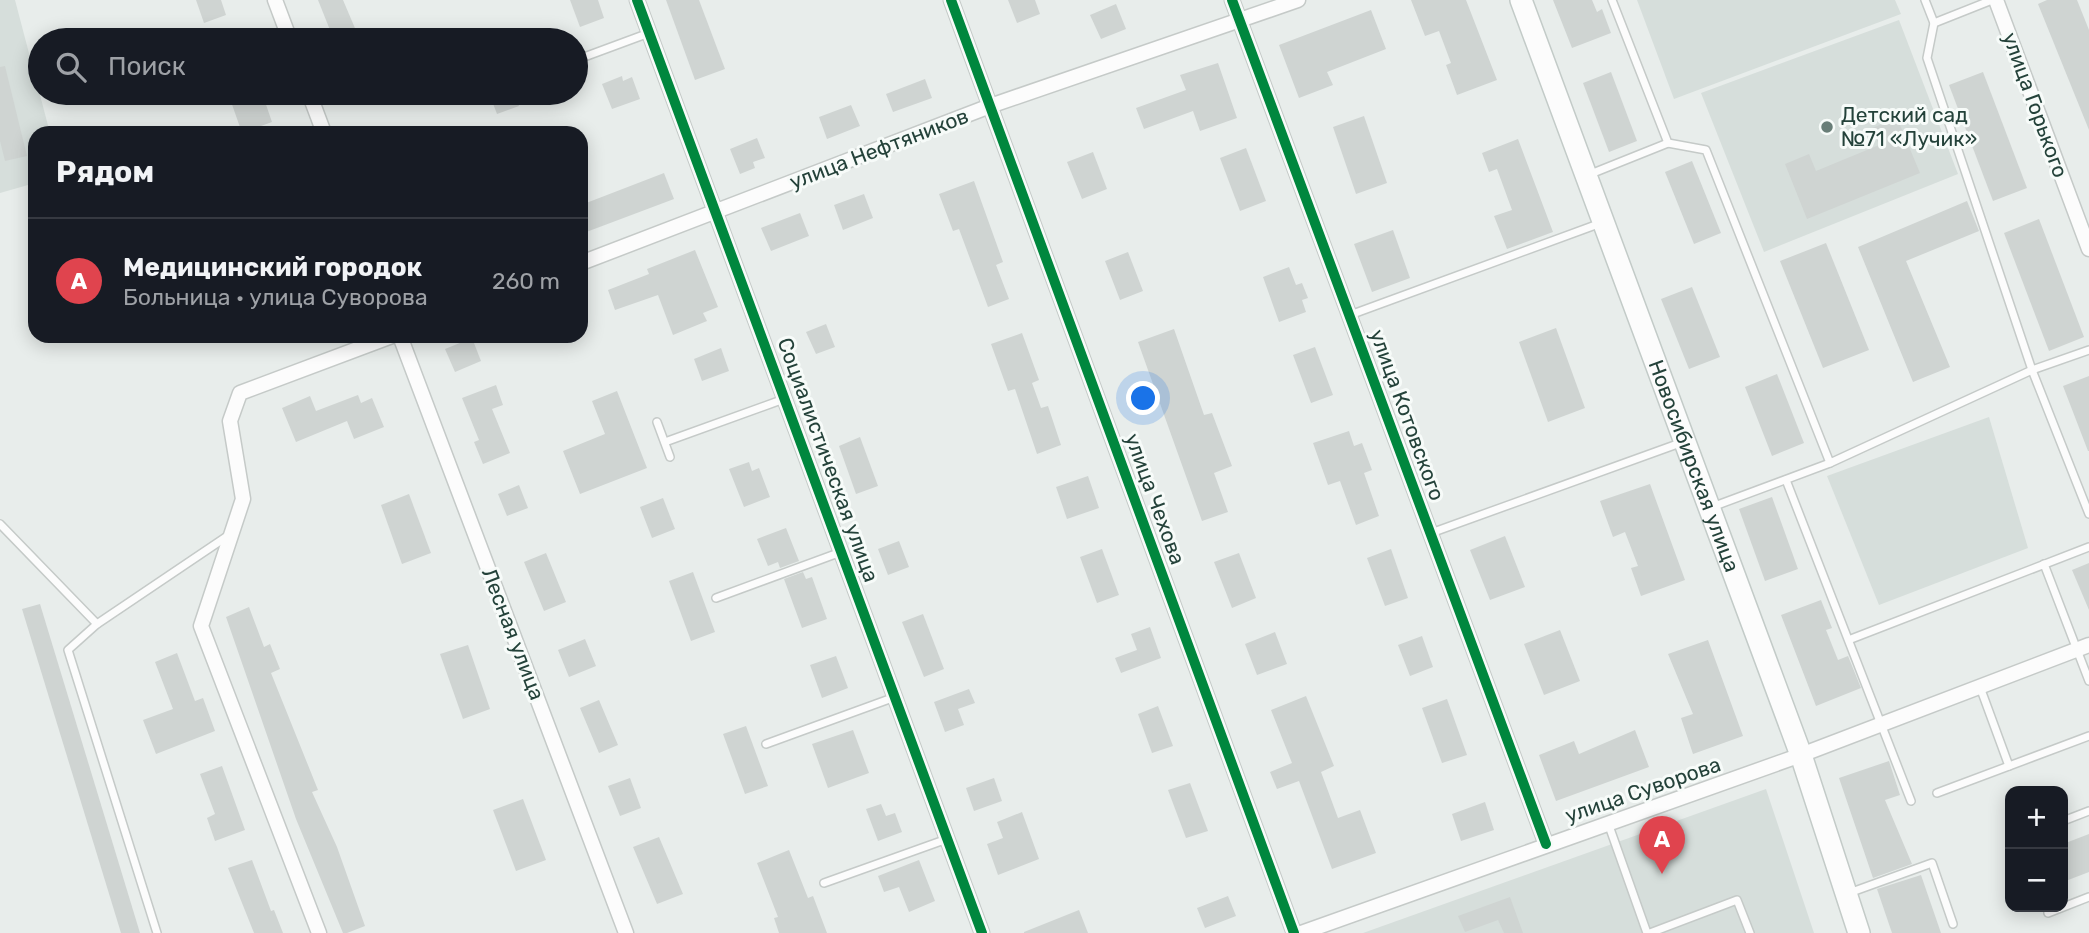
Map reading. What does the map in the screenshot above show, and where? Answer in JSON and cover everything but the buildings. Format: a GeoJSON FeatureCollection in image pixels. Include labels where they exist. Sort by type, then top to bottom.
{"type":"FeatureCollection","features":[{"type":"Feature","properties":{"kind":"main road","name":"Новосибирская улица"},"geometry":{"type":"LineString","coordinates":[[1521,0],[1707,508],[1801,755],[1859,933]]}},
{"type":"Feature","properties":{"kind":"street"},"geometry":{"type":"LineString","coordinates":[[275,0],[286,28]]}},
{"type":"Feature","properties":{"kind":"street","name":"Социалистическая улица"},"geometry":{"type":"LineString","coordinates":[[637,0],[982,933]]}},
{"type":"Feature","properties":{"kind":"street","name":"улица Чехова"},"geometry":{"type":"LineString","coordinates":[[951,0],[1294,933]]}},
{"type":"Feature","properties":{"kind":"street","name":"улица Котовского"},"geometry":{"type":"LineString","coordinates":[[1232,0],[1546,844]]}},
{"type":"Feature","properties":{"kind":"street","name":"улица Нефтяников"},"geometry":{"type":"LineString","coordinates":[[588,260],[990,106],[1298,0]]}},
{"type":"Feature","properties":{"kind":"street","name":"улица Горького"},"geometry":{"type":"LineString","coordinates":[[1994,0],[2089,249]]}},
{"type":"Feature","properties":{"kind":"street"},"geometry":{"type":"LineString","coordinates":[[314,105],[321,126]]}},
{"type":"Feature","properties":{"kind":"street"},"geometry":{"type":"LineString","coordinates":[[318,933],[201,626],[243,499],[230,421],[240,393],[373,343]]}},
{"type":"Feature","properties":{"kind":"street","name":"Лесная улица"},"geometry":{"type":"LineString","coordinates":[[403,343],[626,933]]}},
{"type":"Feature","properties":{"kind":"street","name":"улица Суворова"},"geometry":{"type":"LineString","coordinates":[[1301,933],[1801,755],[2082,647]]}},
{"type":"Feature","properties":{"kind":"lane"},"geometry":{"type":"LineString","coordinates":[[1612,0],[1668,143]]}},
{"type":"Feature","properties":{"kind":"lane"},"geometry":{"type":"LineString","coordinates":[[1925,0],[1934,23],[1927,58],[2032,370],[2089,514]]}},
{"type":"Feature","properties":{"kind":"lane"},"geometry":{"type":"LineString","coordinates":[[1934,23],[1994,0]]}},
{"type":"Feature","properties":{"kind":"lane"},"geometry":{"type":"LineString","coordinates":[[588,56],[649,33]]}},
{"type":"Feature","properties":{"kind":"lane"},"geometry":{"type":"LineString","coordinates":[[1586,176],[1668,143],[1706,150],[1830,463]]}},
{"type":"Feature","properties":{"kind":"lane"},"geometry":{"type":"LineString","coordinates":[[1349,316],[1602,222]]}},
{"type":"Feature","properties":{"kind":"lane"},"geometry":{"type":"LineString","coordinates":[[1707,508],[1830,463],[2032,370],[2089,350]]}},
{"type":"Feature","properties":{"kind":"lane"},"geometry":{"type":"LineString","coordinates":[[664,442],[785,399]]}},
{"type":"Feature","properties":{"kind":"lane"},"geometry":{"type":"LineString","coordinates":[[657,422],[670,457]]}},
{"type":"Feature","properties":{"kind":"lane"},"geometry":{"type":"LineString","coordinates":[[1430,533],[1683,442]]}},
{"type":"Feature","properties":{"kind":"lane"},"geometry":{"type":"LineString","coordinates":[[1786,480],[1851,639],[1912,801]]}},
{"type":"Feature","properties":{"kind":"lane"},"geometry":{"type":"LineString","coordinates":[[0,524],[97,624]]}},
{"type":"Feature","properties":{"kind":"lane"},"geometry":{"type":"LineString","coordinates":[[157,933],[68,650],[97,624],[230,535]]}},
{"type":"Feature","properties":{"kind":"lane"},"geometry":{"type":"LineString","coordinates":[[1851,639],[2089,547]]}},
{"type":"Feature","properties":{"kind":"lane"},"geometry":{"type":"LineString","coordinates":[[716,598],[841,552]]}},
{"type":"Feature","properties":{"kind":"lane"},"geometry":{"type":"LineString","coordinates":[[2044,564],[2082,647],[2089,681]]}},
{"type":"Feature","properties":{"kind":"lane"},"geometry":{"type":"LineString","coordinates":[[1980,686],[2009,766]]}},
{"type":"Feature","properties":{"kind":"lane"},"geometry":{"type":"LineString","coordinates":[[766,744],[895,697]]}},
{"type":"Feature","properties":{"kind":"lane"},"geometry":{"type":"LineString","coordinates":[[1937,793],[2089,736]]}},
{"type":"Feature","properties":{"kind":"lane"},"geometry":{"type":"LineString","coordinates":[[2068,819],[2089,811]]}},
{"type":"Feature","properties":{"kind":"lane"},"geometry":{"type":"LineString","coordinates":[[1607,823],[1648,933],[1737,900],[1750,933]]}},
{"type":"Feature","properties":{"kind":"lane"},"geometry":{"type":"LineString","coordinates":[[824,883],[947,839]]}},
{"type":"Feature","properties":{"kind":"lane"},"geometry":{"type":"LineString","coordinates":[[1846,894],[1932,863],[1953,923]]}},
{"type":"Feature","properties":{"kind":"lane"},"geometry":{"type":"LineString","coordinates":[[2068,905],[2089,897]]}},
{"type":"Feature","properties":{"kind":"shaded area"},"geometry":{"type":"Polygon","coordinates":[[[0,0],[15,0],[28,49],[28,105],[43,105],[48,126],[28,126],[28,185],[0,193],[0,0]]]}},
{"type":"Feature","properties":{"kind":"shaded area"},"geometry":{"type":"Polygon","coordinates":[[[1637,0],[1895,0],[1901,14],[1674,99],[1637,0]]]}},
{"type":"Feature","properties":{"kind":"shaded area","name":"Детский сад №71 «Лучик»"},"geometry":{"type":"Polygon","coordinates":[[[1899,20],[1958,174],[1764,252],[1701,93],[1899,20]]]}},
{"type":"Feature","properties":{"kind":"shaded area"},"geometry":{"type":"Polygon","coordinates":[[[1989,417],[2028,548],[1879,605],[1827,476],[1989,417]]]}},
{"type":"Feature","properties":{"kind":"shaded area"},"geometry":{"type":"Polygon","coordinates":[[[1766,789],[1814,933],[1363,933],[1766,789]]]}},
{"type":"Feature","properties":{"kind":"cycle path"},"geometry":{"type":"LineString","coordinates":[[637,0],[982,933]]}},
{"type":"Feature","properties":{"kind":"cycle path"},"geometry":{"type":"LineString","coordinates":[[951,0],[1294,933]]}},
{"type":"Feature","properties":{"kind":"cycle path"},"geometry":{"type":"LineString","coordinates":[[1232,0],[1546,844]]}},
{"type":"Feature","properties":{"kind":"place","name":"Детский сад №71 «Лучик»"},"geometry":{"type":"Point","coordinates":[1827,127]}},
{"type":"Feature","properties":{"kind":"place","name":"Медицинский городок"},"geometry":{"type":"Point","coordinates":[1662,874]}}]}
